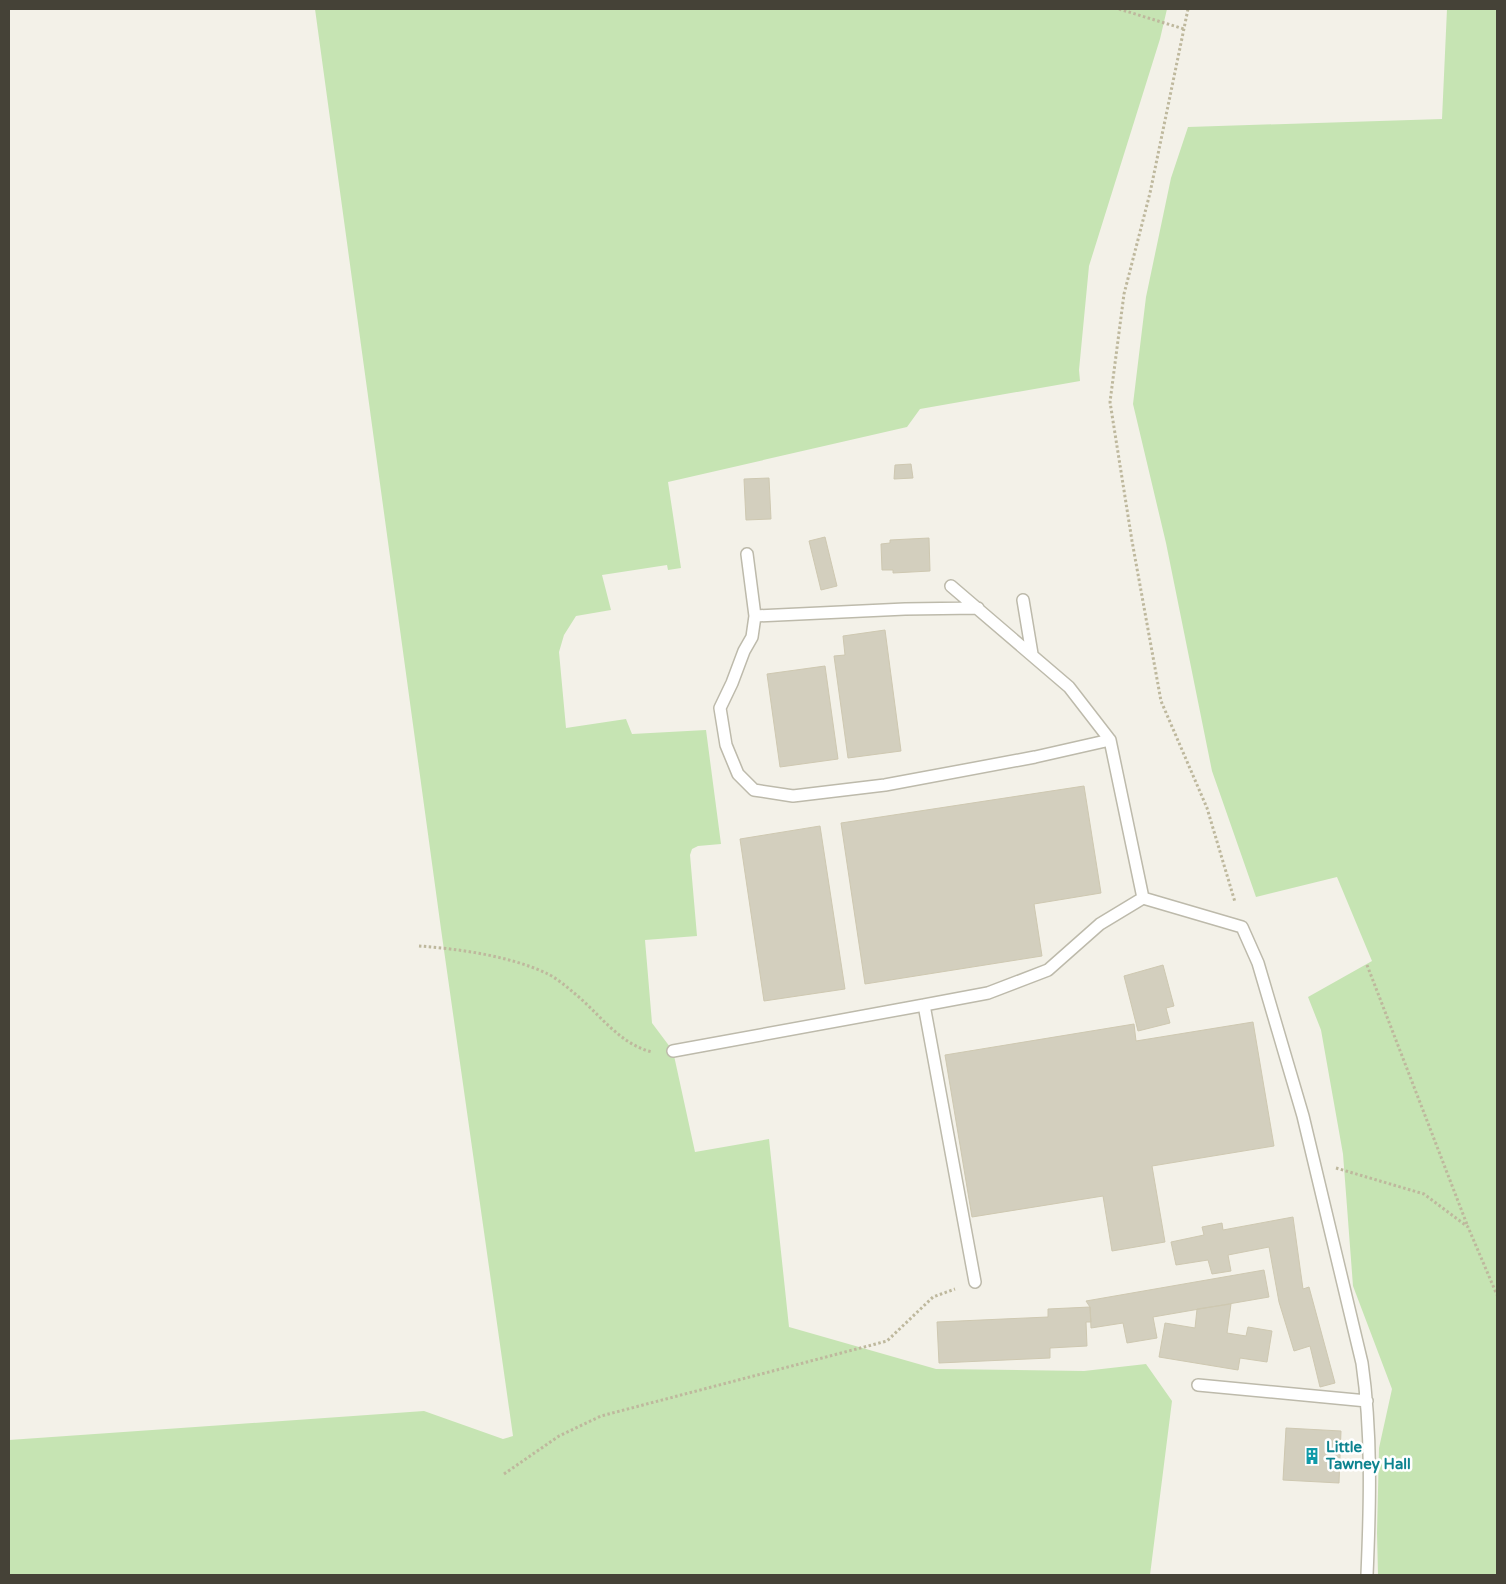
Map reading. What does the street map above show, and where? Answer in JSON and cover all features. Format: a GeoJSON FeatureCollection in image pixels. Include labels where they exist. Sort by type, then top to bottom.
{"type":"FeatureCollection","features":[{"type":"Feature","properties":{"kind":"lane"},"geometry":{"type":"LineString","coordinates":[[747,554],[755,616],[752,637],[744,651],[720,708],[726,745],[738,774],[754,790],[793,796],[885,785],[1035,757],[1110,740]]}},
{"type":"Feature","properties":{"kind":"lane"},"geometry":{"type":"LineString","coordinates":[[951,586],[1069,687],[1110,740],[1143,898]]}},
{"type":"Feature","properties":{"kind":"lane"},"geometry":{"type":"LineString","coordinates":[[1023,600],[1032,654]]}},
{"type":"Feature","properties":{"kind":"lane"},"geometry":{"type":"LineString","coordinates":[[755,616],[905,609],[978,608]]}},
{"type":"Feature","properties":{"kind":"lane"},"geometry":{"type":"LineString","coordinates":[[672,1051],[988,993],[1048,970],[1100,924],[1143,898],[1242,926],[1258,963],[1303,1116],[1362,1363],[1367,1400],[1369,1534],[1367,1575]]}},
{"type":"Feature","properties":{"kind":"lane"},"geometry":{"type":"LineString","coordinates":[[924,1006],[975,1282]]}},
{"type":"Feature","properties":{"kind":"lane"},"geometry":{"type":"LineString","coordinates":[[1198,1385],[1367,1400]]}},
{"type":"Feature","properties":{"kind":"path"},"geometry":{"type":"LineString","coordinates":[[1119,9],[1184,29]]}},
{"type":"Feature","properties":{"kind":"path"},"geometry":{"type":"LineString","coordinates":[[1188,9],[1150,193],[1124,294],[1110,402],[1132,541],[1161,701],[1207,808],[1242,926]]}},
{"type":"Feature","properties":{"kind":"path"},"geometry":{"type":"LineString","coordinates":[[419,946],[446,948],[506,959],[547,973],[574,992],[618,1035],[642,1050],[659,1054],[672,1051]]}},
{"type":"Feature","properties":{"kind":"path"},"geometry":{"type":"LineString","coordinates":[[1367,965],[1468,1227],[1497,1296]]}},
{"type":"Feature","properties":{"kind":"path"},"geometry":{"type":"LineString","coordinates":[[1314,1161],[1424,1194],[1468,1227]]}},
{"type":"Feature","properties":{"kind":"path"},"geometry":{"type":"LineString","coordinates":[[504,1474],[559,1436],[601,1416],[887,1341],[933,1297],[975,1282]]}},
{"type":"Feature","properties":{"kind":"green space"},"geometry":{"type":"Polygon","coordinates":[[[315,9],[1167,9],[1160,39],[1089,266],[1079,370],[1080,381],[920,409],[907,427],[668,482],[681,568],[668,570],[667,565],[602,575],[611,610],[576,616],[564,635],[559,652],[566,728],[626,719],[632,734],[706,730],[721,844],[698,846],[692,849],[690,855],[697,936],[645,940],[652,1023],[673,1051],[695,1152],[769,1139],[789,1327],[936,1369],[1084,1371],[1146,1364],[1172,1401],[1150,1575],[9,1575],[9,1440],[424,1411],[503,1439],[513,1436],[441,929],[315,9]]]}},
{"type":"Feature","properties":{"kind":"green space"},"geometry":{"type":"Polygon","coordinates":[[[1447,9],[1497,9],[1497,1575],[1378,1575],[1379,1448],[1392,1389],[1353,1286],[1343,1154],[1321,1030],[1308,997],[1372,961],[1337,877],[1256,897],[1212,771],[1166,543],[1133,404],[1146,297],[1171,178],[1188,127],[1442,119],[1447,9]]]}},
{"type":"Feature","properties":{"kind":"building"},"geometry":{"type":"Polygon","coordinates":[[[911,464],[913,478],[894,479],[895,465],[911,464]]]}},
{"type":"Feature","properties":{"kind":"building"},"geometry":{"type":"Polygon","coordinates":[[[769,478],[771,519],[746,520],[744,479],[769,478]]]}},
{"type":"Feature","properties":{"kind":"building"},"geometry":{"type":"Polygon","coordinates":[[[825,537],[837,586],[821,590],[809,541],[825,537]]]}},
{"type":"Feature","properties":{"kind":"building"},"geometry":{"type":"Polygon","coordinates":[[[929,538],[930,571],[893,573],[893,570],[882,570],[881,544],[890,543],[890,540],[929,538]]]}},
{"type":"Feature","properties":{"kind":"building"},"geometry":{"type":"Polygon","coordinates":[[[885,630],[901,751],[848,758],[834,656],[845,655],[843,636],[885,630]]]}},
{"type":"Feature","properties":{"kind":"building"},"geometry":{"type":"Polygon","coordinates":[[[825,666],[838,759],[780,767],[767,674],[825,666]]]}},
{"type":"Feature","properties":{"kind":"building"},"geometry":{"type":"Polygon","coordinates":[[[1084,786],[1101,893],[1034,904],[1042,956],[865,984],[841,823],[1084,786]]]}},
{"type":"Feature","properties":{"kind":"building"},"geometry":{"type":"Polygon","coordinates":[[[820,826],[845,989],[764,1001],[740,839],[820,826]]]}},
{"type":"Feature","properties":{"kind":"building"},"geometry":{"type":"Polygon","coordinates":[[[1163,965],[1174,1006],[1166,1008],[1170,1023],[1138,1031],[1124,976],[1163,965]]]}},
{"type":"Feature","properties":{"kind":"building"},"geometry":{"type":"Polygon","coordinates":[[[1253,1022],[1274,1146],[1152,1166],[1165,1242],[1112,1251],[1103,1196],[972,1217],[945,1055],[1134,1024],[1136,1041],[1253,1022]]]}},
{"type":"Feature","properties":{"kind":"building"},"geometry":{"type":"Polygon","coordinates":[[[1293,1217],[1303,1289],[1309,1287],[1335,1383],[1320,1387],[1310,1346],[1294,1351],[1279,1302],[1269,1247],[1228,1255],[1231,1271],[1212,1274],[1208,1260],[1176,1265],[1171,1242],[1204,1235],[1202,1227],[1222,1223],[1223,1230],[1293,1217]]]}},
{"type":"Feature","properties":{"kind":"building"},"geometry":{"type":"Polygon","coordinates":[[[1264,1270],[1269,1297],[1153,1317],[1157,1338],[1127,1343],[1123,1323],[1091,1328],[1090,1307],[1086,1301],[1264,1270]]]}},
{"type":"Feature","properties":{"kind":"building"},"geometry":{"type":"Polygon","coordinates":[[[1231,1304],[1227,1333],[1246,1336],[1248,1327],[1272,1331],[1267,1362],[1240,1358],[1238,1370],[1159,1357],[1165,1323],[1195,1328],[1197,1309],[1231,1304]]]}},
{"type":"Feature","properties":{"kind":"building"},"geometry":{"type":"Polygon","coordinates":[[[1090,1307],[1091,1322],[1086,1322],[1087,1346],[1050,1348],[1050,1358],[939,1363],[937,1322],[1048,1317],[1048,1309],[1090,1307]]]}},
{"type":"Feature","properties":{"kind":"building","name":"Little Tawney Hall"},"geometry":{"type":"Polygon","coordinates":[[[1286,1428],[1341,1431],[1339,1483],[1283,1480],[1286,1428]]]}},
{"type":"Feature","properties":{"kind":"place","name":"Little Tawney Hall"},"geometry":{"type":"Point","coordinates":[1312,1456]}}]}
